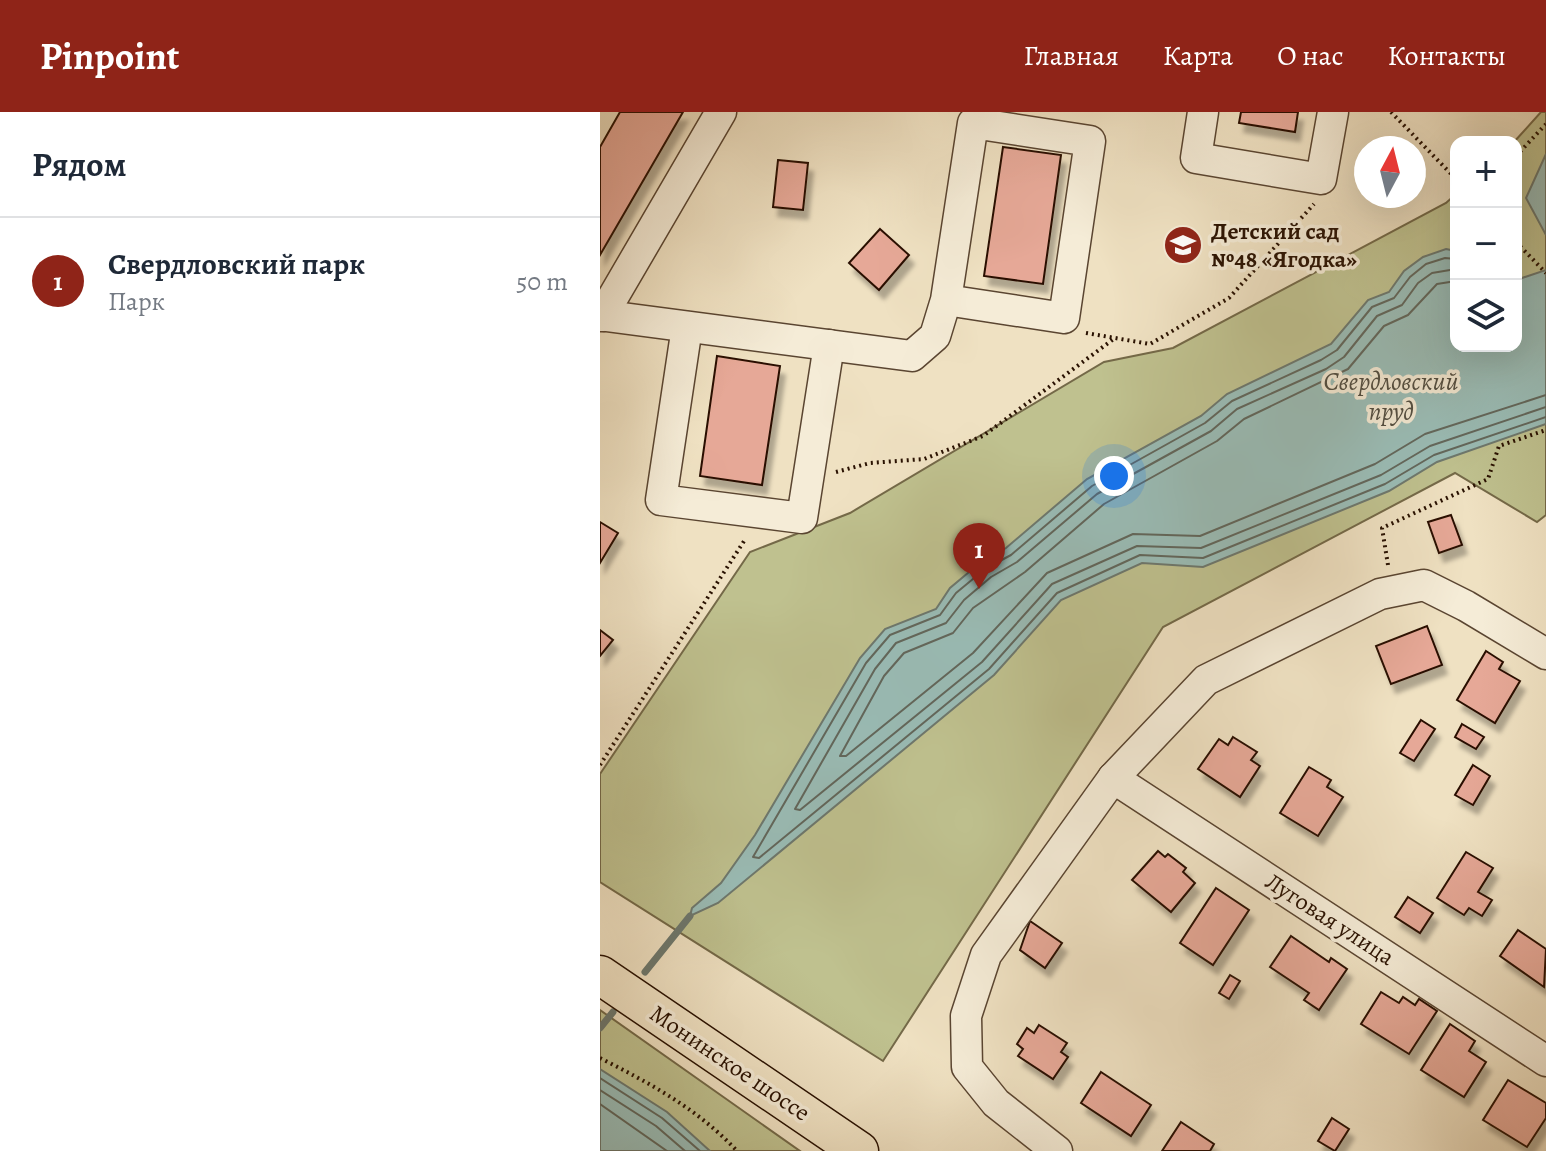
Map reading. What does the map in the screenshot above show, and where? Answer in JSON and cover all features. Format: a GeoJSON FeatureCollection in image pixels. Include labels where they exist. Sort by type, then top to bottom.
{"type":"FeatureCollection","features":[{"type":"Feature","properties":{"kind":"main road","name":"Монинское шоссе"},"geometry":{"type":"LineString","coordinates":[[600,975],[859,1151]]}},
{"type":"Feature","properties":{"kind":"street"},"geometry":{"type":"LineString","coordinates":[[721,112],[601,315],[912,356],[935,336],[946,300],[973,123],[1090,141],[1064,318],[946,300]]}},
{"type":"Feature","properties":{"kind":"street"},"geometry":{"type":"LineString","coordinates":[[1203,112],[1196,158],[1321,179],[1333,112]]}},
{"type":"Feature","properties":{"kind":"street"},"geometry":{"type":"LineString","coordinates":[[687,327],[661,500],[762,513],[802,518],[829,345]]}},
{"type":"Feature","properties":{"kind":"street"},"geometry":{"type":"LineString","coordinates":[[1057,1151],[996,1103],[967,1067],[966,1016],[986,955],[1113,778],[1206,680],[1380,594],[1424,585],[1546,654]]}},
{"type":"Feature","properties":{"kind":"street","name":"Луговая улица"},"geometry":{"type":"LineString","coordinates":[[1113,778],[1546,1061]]}},
{"type":"Feature","properties":{"kind":"path"},"geometry":{"type":"LineString","coordinates":[[1391,112],[1450,173]]}},
{"type":"Feature","properties":{"kind":"path"},"geometry":{"type":"LineString","coordinates":[[1522,150],[1546,124]]}},
{"type":"Feature","properties":{"kind":"path"},"geometry":{"type":"LineString","coordinates":[[1064,318],[1077,331],[1150,344],[1229,298],[1316,202],[1321,179]]}},
{"type":"Feature","properties":{"kind":"path"},"geometry":{"type":"LineString","coordinates":[[1522,248],[1544,271]]}},
{"type":"Feature","properties":{"kind":"path"},"geometry":{"type":"LineString","coordinates":[[806,490],[835,473],[870,463],[924,459],[983,436],[1115,338]]}},
{"type":"Feature","properties":{"kind":"path"},"geometry":{"type":"LineString","coordinates":[[1380,594],[1389,560],[1382,528],[1488,479],[1499,446],[1546,430]]}},
{"type":"Feature","properties":{"kind":"path"},"geometry":{"type":"LineString","coordinates":[[600,765],[762,513]]}},
{"type":"Feature","properties":{"kind":"path"},"geometry":{"type":"LineString","coordinates":[[600,1058],[665,1091],[716,1128],[737,1151]]}},
{"type":"Feature","properties":{"kind":"green space"},"geometry":{"type":"Polygon","coordinates":[[[1541,112],[1546,112],[1546,515],[1537,522],[1455,473],[1163,627],[883,1061],[600,882],[600,774],[750,552],[850,513],[1104,362],[1173,348],[1450,199],[1450,352],[1522,352],[1522,136],[1519,136],[1541,112]]]}},
{"type":"Feature","properties":{"kind":"green space"},"geometry":{"type":"Polygon","coordinates":[[[600,1010],[800,1151],[600,1151],[600,1010]]]}},
{"type":"Feature","properties":{"kind":"water"},"geometry":{"type":"Polygon","coordinates":[[[1546,154],[1546,235],[1526,198],[1546,154]]]}},
{"type":"Feature","properties":{"kind":"water","name":"Свердловский пруд"},"geometry":{"type":"Polygon","coordinates":[[[1450,250],[1450,352],[1522,352],[1522,278],[1546,270],[1546,424],[1437,462],[1389,491],[1203,567],[1142,563],[1061,600],[994,675],[718,903],[690,916],[692,908],[721,883],[755,835],[860,658],[885,629],[936,609],[950,588],[981,562],[1006,548],[1087,479],[1201,416],[1227,394],[1331,344],[1368,300],[1389,292],[1404,271],[1423,257],[1450,250]]]}},
{"type":"Feature","properties":{"kind":"water"},"geometry":{"type":"Polygon","coordinates":[[[600,1069],[667,1112],[710,1151],[600,1151],[600,1069]]]}},
{"type":"Feature","properties":{"kind":"building"},"geometry":{"type":"Polygon","coordinates":[[[620,112],[683,112],[600,255],[600,147],[620,112]]]}},
{"type":"Feature","properties":{"kind":"building"},"geometry":{"type":"Polygon","coordinates":[[[1241,112],[1298,112],[1295,132],[1239,123],[1241,112]]]}},
{"type":"Feature","properties":{"kind":"building"},"geometry":{"type":"Polygon","coordinates":[[[1003,147],[1061,155],[1043,284],[984,276],[1003,147]]]}},
{"type":"Feature","properties":{"kind":"building"},"geometry":{"type":"Polygon","coordinates":[[[778,160],[808,163],[803,210],[773,207],[778,160]]]}},
{"type":"Feature","properties":{"kind":"building"},"geometry":{"type":"Polygon","coordinates":[[[880,229],[909,255],[879,290],[849,263],[880,229]]]}},
{"type":"Feature","properties":{"kind":"building"},"geometry":{"type":"Polygon","coordinates":[[[717,356],[780,366],[762,485],[700,476],[717,356]]]}},
{"type":"Feature","properties":{"kind":"building"},"geometry":{"type":"Polygon","coordinates":[[[1451,515],[1462,545],[1439,553],[1428,522],[1451,515]]]}},
{"type":"Feature","properties":{"kind":"building"},"geometry":{"type":"Polygon","coordinates":[[[600,522],[618,533],[600,563],[600,522]]]}},
{"type":"Feature","properties":{"kind":"building"},"geometry":{"type":"Polygon","coordinates":[[[1427,626],[1442,665],[1391,684],[1376,646],[1427,626]]]}},
{"type":"Feature","properties":{"kind":"building"},"geometry":{"type":"Polygon","coordinates":[[[600,630],[613,640],[600,656],[600,630]]]}},
{"type":"Feature","properties":{"kind":"building"},"geometry":{"type":"Polygon","coordinates":[[[1486,651],[1503,662],[1499,669],[1520,681],[1495,723],[1457,700],[1486,651]]]}},
{"type":"Feature","properties":{"kind":"building"},"geometry":{"type":"Polygon","coordinates":[[[1421,720],[1435,729],[1414,761],[1400,753],[1421,720]]]}},
{"type":"Feature","properties":{"kind":"building"},"geometry":{"type":"Polygon","coordinates":[[[1462,724],[1484,737],[1476,749],[1455,737],[1462,724]]]}},
{"type":"Feature","properties":{"kind":"building"},"geometry":{"type":"Polygon","coordinates":[[[1233,737],[1257,752],[1251,760],[1260,766],[1240,797],[1198,769],[1219,739],[1228,745],[1233,737]]]}},
{"type":"Feature","properties":{"kind":"building"},"geometry":{"type":"Polygon","coordinates":[[[1473,765],[1490,776],[1473,805],[1455,795],[1473,765]]]}},
{"type":"Feature","properties":{"kind":"building"},"geometry":{"type":"Polygon","coordinates":[[[1309,767],[1331,780],[1327,787],[1343,797],[1318,836],[1280,813],[1309,767]]]}},
{"type":"Feature","properties":{"kind":"building"},"geometry":{"type":"Polygon","coordinates":[[[1158,851],[1165,857],[1168,854],[1186,868],[1183,872],[1195,883],[1171,912],[1132,880],[1158,851]]]}},
{"type":"Feature","properties":{"kind":"building"},"geometry":{"type":"Polygon","coordinates":[[[1466,852],[1493,868],[1478,892],[1492,900],[1482,916],[1469,908],[1464,915],[1437,898],[1466,852]]]}},
{"type":"Feature","properties":{"kind":"building"},"geometry":{"type":"Polygon","coordinates":[[[1216,888],[1249,910],[1213,965],[1180,943],[1216,888]]]}},
{"type":"Feature","properties":{"kind":"building"},"geometry":{"type":"Polygon","coordinates":[[[1408,897],[1433,913],[1420,933],[1395,917],[1408,897]]]}},
{"type":"Feature","properties":{"kind":"building"},"geometry":{"type":"Polygon","coordinates":[[[1030,921],[1062,943],[1045,968],[1020,950],[1030,921]]]}},
{"type":"Feature","properties":{"kind":"building"},"geometry":{"type":"Polygon","coordinates":[[[1518,930],[1546,949],[1544,987],[1500,956],[1518,930]]]}},
{"type":"Feature","properties":{"kind":"building"},"geometry":{"type":"Polygon","coordinates":[[[1291,936],[1329,962],[1331,958],[1347,969],[1319,1010],[1304,1000],[1309,993],[1270,967],[1291,936]]]}},
{"type":"Feature","properties":{"kind":"building"},"geometry":{"type":"Polygon","coordinates":[[[1230,975],[1240,981],[1229,999],[1219,993],[1230,975]]]}},
{"type":"Feature","properties":{"kind":"building"},"geometry":{"type":"Polygon","coordinates":[[[1381,992],[1399,1003],[1403,997],[1415,1005],[1419,999],[1437,1011],[1409,1054],[1361,1024],[1381,992]]]}},
{"type":"Feature","properties":{"kind":"building"},"geometry":{"type":"Polygon","coordinates":[[[1450,1024],[1475,1041],[1469,1051],[1486,1062],[1464,1097],[1421,1070],[1450,1024]]]}},
{"type":"Feature","properties":{"kind":"building"},"geometry":{"type":"Polygon","coordinates":[[[1039,1025],[1067,1043],[1061,1052],[1068,1057],[1053,1079],[1018,1056],[1023,1049],[1017,1044],[1027,1028],[1034,1033],[1039,1025]]]}},
{"type":"Feature","properties":{"kind":"building"},"geometry":{"type":"Polygon","coordinates":[[[1101,1072],[1151,1105],[1131,1136],[1081,1103],[1101,1072]]]}},
{"type":"Feature","properties":{"kind":"building"},"geometry":{"type":"Polygon","coordinates":[[[1508,1080],[1546,1103],[1546,1118],[1527,1147],[1483,1120],[1508,1080]]]}},
{"type":"Feature","properties":{"kind":"building"},"geometry":{"type":"Polygon","coordinates":[[[1332,1118],[1349,1129],[1335,1151],[1318,1141],[1332,1118]]]}},
{"type":"Feature","properties":{"kind":"building"},"geometry":{"type":"Polygon","coordinates":[[[1181,1122],[1214,1144],[1210,1151],[1162,1151],[1181,1122]]]}},
{"type":"Feature","properties":{"kind":"waterway"},"geometry":{"type":"LineString","coordinates":[[645,972],[690,916]]}},
{"type":"Feature","properties":{"kind":"waterway"},"geometry":{"type":"LineString","coordinates":[[600,1028],[613,1012]]}},
{"type":"Feature","properties":{"kind":"place","name":"Детский сад №48 «Ягодка»"},"geometry":{"type":"Point","coordinates":[1183,245]}},
{"type":"Feature","properties":{"kind":"place","name":"Свердловский парк"},"geometry":{"type":"Point","coordinates":[979,589]}}]}
